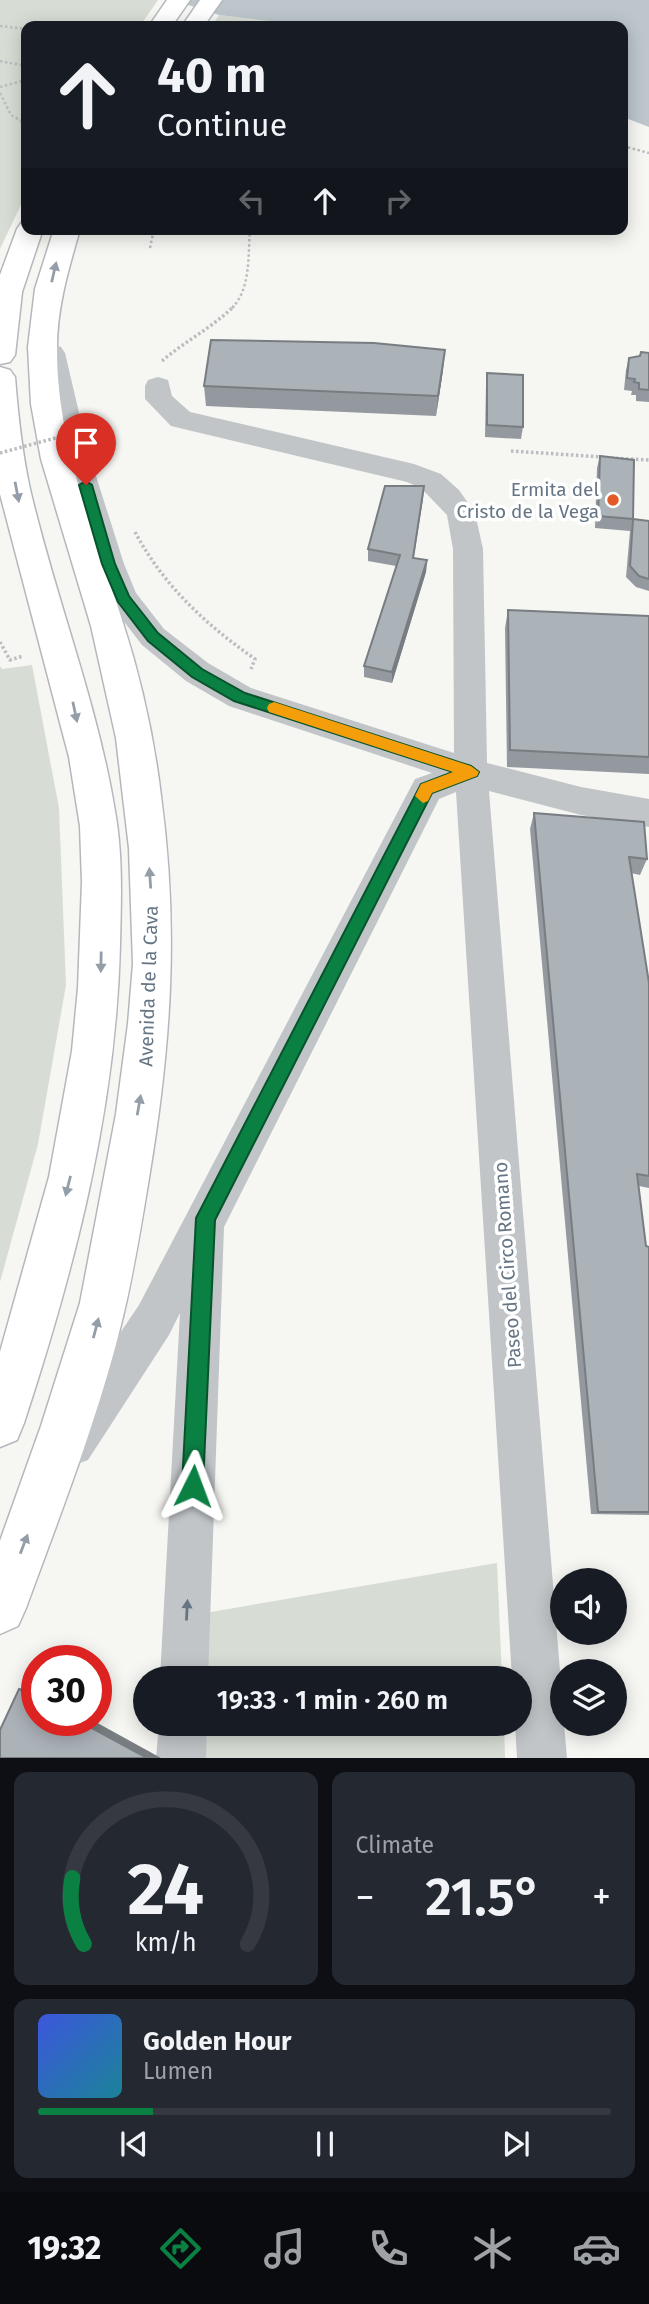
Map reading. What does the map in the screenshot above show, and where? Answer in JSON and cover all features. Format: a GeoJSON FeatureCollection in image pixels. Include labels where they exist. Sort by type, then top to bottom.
{"type":"FeatureCollection","features":[{"type":"Feature","properties":{"kind":"main road"},"geometry":{"type":"LineString","coordinates":[[164,21],[179,0]]}},
{"type":"Feature","properties":{"kind":"main road"},"geometry":{"type":"LineString","coordinates":[[196,21],[211,0]]}},
{"type":"Feature","properties":{"kind":"main road"},"geometry":{"type":"LineString","coordinates":[[0,355],[8,292],[28,235]]}},
{"type":"Feature","properties":{"kind":"main road","name":"Avenida de la Cava"},"geometry":{"type":"LineString","coordinates":[[0,1608],[49,1479],[97,1327],[123,1205],[145,1072],[152,977],[152,905],[136,753],[123,685],[47,425],[40,360],[44,316],[65,235]]}},
{"type":"Feature","properties":{"kind":"main road"},"geometry":{"type":"LineString","coordinates":[[0,377],[1,415],[23,524],[67,678],[97,812],[102,893],[101,982],[83,1128],[49,1261],[0,1423]]}},
{"type":"Feature","properties":{"kind":"street","name":"Avenida de la Cava"},"geometry":{"type":"LineString","coordinates":[[44,316],[74,452],[109,564],[123,598],[153,637],[197,673],[240,697],[471,772],[581,801],[649,813]]}},
{"type":"Feature","properties":{"kind":"street","name":"Paseo del Circo Romano"},"geometry":{"type":"LineString","coordinates":[[158,386],[159,399],[181,419],[414,474],[431,481],[449,497],[461,513],[466,526],[471,574],[471,772],[542,1758]]}},
{"type":"Feature","properties":{"kind":"street"},"geometry":{"type":"LineString","coordinates":[[49,1479],[154,1320],[427,789],[471,772]]}},
{"type":"Feature","properties":{"kind":"street"},"geometry":{"type":"LineString","coordinates":[[185,1666],[206,1218]]}},
{"type":"Feature","properties":{"kind":"street"},"geometry":{"type":"LineString","coordinates":[[181,1758],[182,1736]]}},
{"type":"Feature","properties":{"kind":"path"},"geometry":{"type":"LineString","coordinates":[[0,26],[21,28]]}},
{"type":"Feature","properties":{"kind":"path"},"geometry":{"type":"LineString","coordinates":[[0,61],[21,65]]}},
{"type":"Feature","properties":{"kind":"path"},"geometry":{"type":"LineString","coordinates":[[0,87],[21,81]]}},
{"type":"Feature","properties":{"kind":"path"},"geometry":{"type":"LineString","coordinates":[[0,93],[10,115],[21,121]]}},
{"type":"Feature","properties":{"kind":"path"},"geometry":{"type":"LineString","coordinates":[[628,147],[649,153]]}},
{"type":"Feature","properties":{"kind":"path"},"geometry":{"type":"LineString","coordinates":[[150,248],[153,235]]}},
{"type":"Feature","properties":{"kind":"path"},"geometry":{"type":"LineString","coordinates":[[158,386],[161,361],[179,346],[219,321],[238,302],[247,274],[250,235]]}},
{"type":"Feature","properties":{"kind":"path"},"geometry":{"type":"LineString","coordinates":[[0,453],[92,428],[97,440]]}},
{"type":"Feature","properties":{"kind":"path"},"geometry":{"type":"LineString","coordinates":[[511,451],[649,460]]}},
{"type":"Feature","properties":{"kind":"path"},"geometry":{"type":"LineString","coordinates":[[132,526],[153,566],[182,601],[223,637],[255,659],[240,697]]}},
{"type":"Feature","properties":{"kind":"path"},"geometry":{"type":"LineString","coordinates":[[0,642],[10,660]]}},
{"type":"Feature","properties":{"kind":"shaded area"},"geometry":{"type":"Polygon","coordinates":[[[0,0],[158,0],[143,21],[21,21],[21,205],[0,249],[0,0]]]}},
{"type":"Feature","properties":{"kind":"shaded area"},"geometry":{"type":"Polygon","coordinates":[[[173,0],[649,0],[649,127],[628,119],[628,21],[268,21],[219,15],[173,0]]]}},
{"type":"Feature","properties":{"kind":"shaded area"},"geometry":{"type":"Polygon","coordinates":[[[219,15],[268,21],[215,21],[219,15]]]}},
{"type":"Feature","properties":{"kind":"shaded area"},"geometry":{"type":"Polygon","coordinates":[[[32,665],[59,808],[66,985],[38,1144],[0,1282],[0,666],[2,669],[32,665]]]}},
{"type":"Feature","properties":{"kind":"shaded area"},"geometry":{"type":"Polygon","coordinates":[[[497,1563],[501,1666],[203,1666],[205,1613],[497,1563]]]}},
{"type":"Feature","properties":{"kind":"shaded area"},"geometry":{"type":"Polygon","coordinates":[[[202,1736],[504,1736],[505,1758],[201,1758],[202,1736]]]}},
{"type":"Feature","properties":{"kind":"building"},"geometry":{"type":"Polygon","coordinates":[[[211,340],[374,343],[445,350],[438,396],[204,386],[211,340]]]}},
{"type":"Feature","properties":{"kind":"building"},"geometry":{"type":"Polygon","coordinates":[[[641,352],[649,353],[649,390],[639,389],[639,383],[634,382],[635,379],[627,378],[629,358],[640,356],[641,352]]]}},
{"type":"Feature","properties":{"kind":"building","name":"Ermita del Cristo de la Vega"},"geometry":{"type":"Polygon","coordinates":[[[487,373],[523,375],[523,427],[487,425],[487,373]]]}},
{"type":"Feature","properties":{"kind":"building","name":"Ermita del Cristo de la Vega"},"geometry":{"type":"Polygon","coordinates":[[[600,456],[634,460],[633,519],[598,516],[600,456]]]}},
{"type":"Feature","properties":{"kind":"building"},"geometry":{"type":"Polygon","coordinates":[[[385,486],[424,486],[413,558],[427,560],[392,672],[364,666],[400,555],[368,549],[385,486]]]}},
{"type":"Feature","properties":{"kind":"building","name":"Ermita del Cristo de la Vega"},"geometry":{"type":"Polygon","coordinates":[[[633,519],[649,521],[649,579],[639,576],[630,566],[633,519]]]}},
{"type":"Feature","properties":{"kind":"building"},"geometry":{"type":"Polygon","coordinates":[[[508,610],[649,616],[649,757],[510,750],[508,610]]]}},
{"type":"Feature","properties":{"kind":"building"},"geometry":{"type":"Polygon","coordinates":[[[534,813],[644,822],[647,859],[629,857],[649,983],[649,1176],[637,1174],[646,1246],[649,1247],[649,1512],[598,1512],[534,813]]]}},
{"type":"Feature","properties":{"kind":"building"},"geometry":{"type":"Polygon","coordinates":[[[19,1689],[21,1736],[106,1736],[147,1758],[0,1758],[0,1730],[19,1689]]]}},
{"type":"Feature","properties":{"kind":"slow traffic"},"geometry":{"type":"LineString","coordinates":[[274,708],[471,772],[427,789],[423,796]]}},
{"type":"Feature","properties":{"kind":"place","name":"Ermita del Cristo de la Vega"},"geometry":{"type":"Point","coordinates":[613,500]}},
{"type":"Feature","properties":{"kind":"route"},"geometry":{"type":"LineString","coordinates":[[86,485],[109,564],[123,598],[153,637],[197,673],[240,697],[471,772],[427,789],[206,1218],[193,1486]]}}]}
